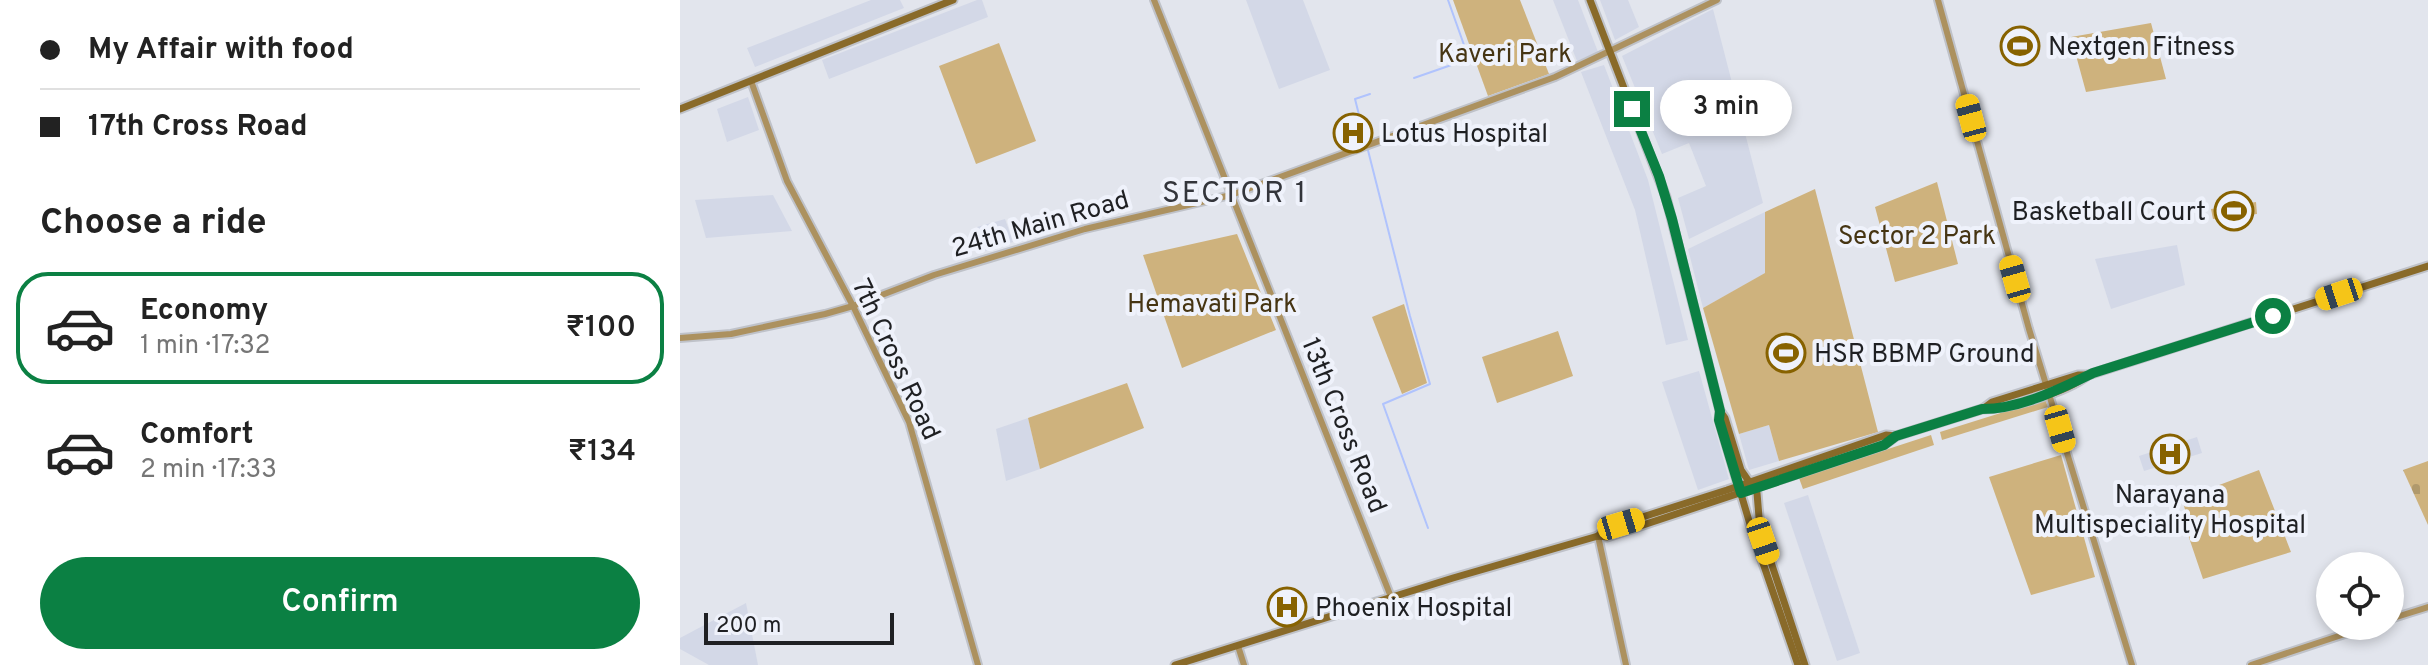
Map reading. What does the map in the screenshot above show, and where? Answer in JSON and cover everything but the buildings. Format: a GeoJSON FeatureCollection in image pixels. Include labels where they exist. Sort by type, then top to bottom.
{"type":"FeatureCollection","features":[{"type":"Feature","properties":{"kind":"main road"},"geometry":{"type":"LineString","coordinates":[[680,109],[953,0]]}},
{"type":"Feature","properties":{"kind":"main road"},"geometry":{"type":"LineString","coordinates":[[1590,0],[1666,197],[1720,411],[1719,420],[1798,665]]}},
{"type":"Feature","properties":{"kind":"main road"},"geometry":{"type":"LineString","coordinates":[[1175,665],[1598,536],[1605,529],[1752,485],[1886,435],[1896,436],[1982,409],[1995,409],[2078,375],[2088,375],[2428,266]]}},
{"type":"Feature","properties":{"kind":"main road"},"geometry":{"type":"LineString","coordinates":[[1720,411],[1741,470],[1752,485],[1760,511],[1763,541],[1805,665]]}},
{"type":"Feature","properties":{"kind":"main road"},"geometry":{"type":"LineString","coordinates":[[1750,523],[1760,520]]}},
{"type":"Feature","properties":{"kind":"street","name":"13th Cross Road"},"geometry":{"type":"LineString","coordinates":[[1154,0],[1391,597]]}},
{"type":"Feature","properties":{"kind":"street","name":"24th Main Road"},"geometry":{"type":"LineString","coordinates":[[680,338],[749,331],[853,306],[934,275],[1085,229],[1231,195],[1555,77],[1717,0]]}},
{"type":"Feature","properties":{"kind":"street"},"geometry":{"type":"LineString","coordinates":[[1938,0],[2047,390],[2132,665]]}},
{"type":"Feature","properties":{"kind":"street","name":"7th Cross Road"},"geometry":{"type":"LineString","coordinates":[[751,81],[787,181],[853,306],[909,422],[978,665]]}},
{"type":"Feature","properties":{"kind":"street"},"geometry":{"type":"LineString","coordinates":[[1598,536],[1626,665]]}},
{"type":"Feature","properties":{"kind":"street"},"geometry":{"type":"LineString","coordinates":[[2404,615],[2428,607]]}},
{"type":"Feature","properties":{"kind":"street"},"geometry":{"type":"LineString","coordinates":[[2251,665],[2327,640]]}},
{"type":"Feature","properties":{"kind":"street"},"geometry":{"type":"LineString","coordinates":[[1238,646],[1244,665]]}},
{"type":"Feature","properties":{"kind":"shaded area"},"geometry":{"type":"Polygon","coordinates":[[[871,0],[900,0],[904,8],[755,67],[747,48],[871,0]]]}},
{"type":"Feature","properties":{"kind":"shaded area"},"geometry":{"type":"Polygon","coordinates":[[[982,0],[988,17],[829,79],[822,60],[982,0]]]}},
{"type":"Feature","properties":{"kind":"shaded area"},"geometry":{"type":"Polygon","coordinates":[[[1246,0],[1303,0],[1330,70],[1279,89],[1246,0]]]}},
{"type":"Feature","properties":{"kind":"shaded area"},"geometry":{"type":"Polygon","coordinates":[[[1553,0],[1578,0],[1598,52],[1577,61],[1553,0]]]}},
{"type":"Feature","properties":{"kind":"shaded area"},"geometry":{"type":"Polygon","coordinates":[[[1600,0],[1628,0],[1639,27],[1615,40],[1600,0]]]}},
{"type":"Feature","properties":{"kind":"shaded area"},"geometry":{"type":"Polygon","coordinates":[[[1713,9],[1763,203],[1689,239],[1678,198],[1706,186],[1689,143],[1662,154],[1622,56],[1713,9]]]}},
{"type":"Feature","properties":{"kind":"shaded area"},"geometry":{"type":"Polygon","coordinates":[[[1604,65],[1648,180],[1688,340],[1666,345],[1635,210],[1581,72],[1604,65]]]}},
{"type":"Feature","properties":{"kind":"shaded area"},"geometry":{"type":"Polygon","coordinates":[[[748,97],[759,130],[727,142],[717,109],[748,97]]]}},
{"type":"Feature","properties":{"kind":"shaded area"},"geometry":{"type":"Polygon","coordinates":[[[773,195],[792,231],[706,238],[695,200],[773,195]]]}},
{"type":"Feature","properties":{"kind":"shaded area"},"geometry":{"type":"Polygon","coordinates":[[[1765,212],[1766,273],[1703,308],[1688,249],[1765,212]]]}},
{"type":"Feature","properties":{"kind":"shaded area"},"geometry":{"type":"Polygon","coordinates":[[[1005,219],[1013,242],[985,251],[977,227],[1005,219]]]}},
{"type":"Feature","properties":{"kind":"shaded area"},"geometry":{"type":"Polygon","coordinates":[[[2177,245],[2185,285],[2111,309],[2095,259],[2177,245]]]}},
{"type":"Feature","properties":{"kind":"shaded area"},"geometry":{"type":"Polygon","coordinates":[[[1699,371],[1729,479],[1698,490],[1662,382],[1699,371]]]}},
{"type":"Feature","properties":{"kind":"shaded area"},"geometry":{"type":"Polygon","coordinates":[[[1028,418],[1040,469],[1006,481],[996,429],[1028,418]]]}},
{"type":"Feature","properties":{"kind":"shaded area"},"geometry":{"type":"Polygon","coordinates":[[[1769,425],[1779,461],[1749,470],[1739,434],[1769,425]]]}},
{"type":"Feature","properties":{"kind":"shaded area","name":"Narayana Multispeciality Hospital"},"geometry":{"type":"Polygon","coordinates":[[[2197,437],[2202,453],[2144,471],[2139,456],[2197,437]]]}},
{"type":"Feature","properties":{"kind":"shaded area"},"geometry":{"type":"Polygon","coordinates":[[[1808,495],[1860,653],[1837,661],[1784,503],[1808,495]]]}},
{"type":"Feature","properties":{"kind":"shaded area","name":"Phoenix Hospital"},"geometry":{"type":"Polygon","coordinates":[[[1292,592],[1300,617],[1283,622],[1275,597],[1292,592]]]}},
{"type":"Feature","properties":{"kind":"shaded area"},"geometry":{"type":"Polygon","coordinates":[[[746,603],[758,665],[709,665],[680,649],[680,638],[746,603]]]}},
{"type":"Feature","properties":{"kind":"green space","name":"Kaveri Park"},"geometry":{"type":"Polygon","coordinates":[[[1453,0],[1520,0],[1549,74],[1488,96],[1453,0]]]}},
{"type":"Feature","properties":{"kind":"green space"},"geometry":{"type":"Polygon","coordinates":[[[2151,23],[2166,79],[2086,92],[2071,37],[2151,23]]]}},
{"type":"Feature","properties":{"kind":"green space"},"geometry":{"type":"Polygon","coordinates":[[[999,43],[1036,141],[976,164],[939,66],[999,43]]]}},
{"type":"Feature","properties":{"kind":"green space","name":"Sector 2 Park"},"geometry":{"type":"Polygon","coordinates":[[[1937,182],[1958,264],[1895,282],[1875,207],[1937,182]]]}},
{"type":"Feature","properties":{"kind":"green space","name":"HSR BBMP Ground"},"geometry":{"type":"Polygon","coordinates":[[[1815,189],[1878,432],[1779,461],[1769,425],[1739,434],[1703,308],[1765,273],[1765,212],[1815,189]]]}},
{"type":"Feature","properties":{"kind":"green space","name":"Basketball Court"},"geometry":{"type":"Polygon","coordinates":[[[2256,202],[2257,214],[2213,219],[2211,209],[2256,202]]]}},
{"type":"Feature","properties":{"kind":"green space","name":"Hemavati Park"},"geometry":{"type":"Polygon","coordinates":[[[1237,234],[1276,330],[1182,368],[1143,255],[1237,234]]]}},
{"type":"Feature","properties":{"kind":"green space"},"geometry":{"type":"Polygon","coordinates":[[[1404,304],[1427,383],[1402,394],[1372,317],[1404,304]]]}},
{"type":"Feature","properties":{"kind":"green space"},"geometry":{"type":"Polygon","coordinates":[[[1558,331],[1573,376],[1497,403],[1482,357],[1558,331]]]}},
{"type":"Feature","properties":{"kind":"green space"},"geometry":{"type":"Polygon","coordinates":[[[1127,383],[1144,428],[1040,469],[1028,418],[1127,383]]]}},
{"type":"Feature","properties":{"kind":"green space"},"geometry":{"type":"Polygon","coordinates":[[[2045,399],[2048,407],[1942,440],[1940,432],[2045,399]]]}},
{"type":"Feature","properties":{"kind":"green space"},"geometry":{"type":"Polygon","coordinates":[[[1931,435],[1934,445],[1803,489],[1799,478],[1931,435]]]}},
{"type":"Feature","properties":{"kind":"green space"},"geometry":{"type":"Polygon","coordinates":[[[2061,455],[2095,577],[2031,595],[1989,477],[2061,455]]]}},
{"type":"Feature","properties":{"kind":"green space"},"geometry":{"type":"Polygon","coordinates":[[[2428,461],[2428,525],[2403,470],[2428,461]]]}},
{"type":"Feature","properties":{"kind":"green space"},"geometry":{"type":"Polygon","coordinates":[[[2259,470],[2291,552],[2203,579],[2182,517],[2186,513],[2182,499],[2259,470]]]}},
{"type":"Feature","properties":{"kind":"waterway"},"geometry":{"type":"LineString","coordinates":[[1448,0],[1469,59]]}},
{"type":"Feature","properties":{"kind":"waterway"},"geometry":{"type":"LineString","coordinates":[[1414,78],[1460,62]]}},
{"type":"Feature","properties":{"kind":"waterway"},"geometry":{"type":"LineString","coordinates":[[1370,94],[1355,99],[1430,384],[1383,404],[1428,528]]}},
{"type":"Feature","properties":{"kind":"place","name":"Nextgen Fitness"},"geometry":{"type":"Point","coordinates":[2020,46]}},
{"type":"Feature","properties":{"kind":"place","name":"Lotus Hospital"},"geometry":{"type":"Point","coordinates":[1353,133]}},
{"type":"Feature","properties":{"kind":"place","name":"Basketball Court"},"geometry":{"type":"Point","coordinates":[2234,211]}},
{"type":"Feature","properties":{"kind":"place","name":"HSR BBMP Ground"},"geometry":{"type":"Point","coordinates":[1786,353]}},
{"type":"Feature","properties":{"kind":"place","name":"Narayana Multispeciality Hospital"},"geometry":{"type":"Point","coordinates":[2170,454]}},
{"type":"Feature","properties":{"kind":"place","name":"Phoenix Hospital"},"geometry":{"type":"Point","coordinates":[1287,607]}},
{"type":"Feature","properties":{"kind":"district","name":"SECTOR 1"},"geometry":{"type":"Point","coordinates":[1235,192]}},
{"type":"Feature","properties":{"kind":"route"},"geometry":{"type":"LineString","coordinates":[[1632,109],[1659,176],[1672,219],[1720,411],[1719,420],[1741,493],[1884,445],[1896,436],[1982,409],[1995,409],[2048,393],[2079,383],[2093,373],[2273,316]]}}]}
